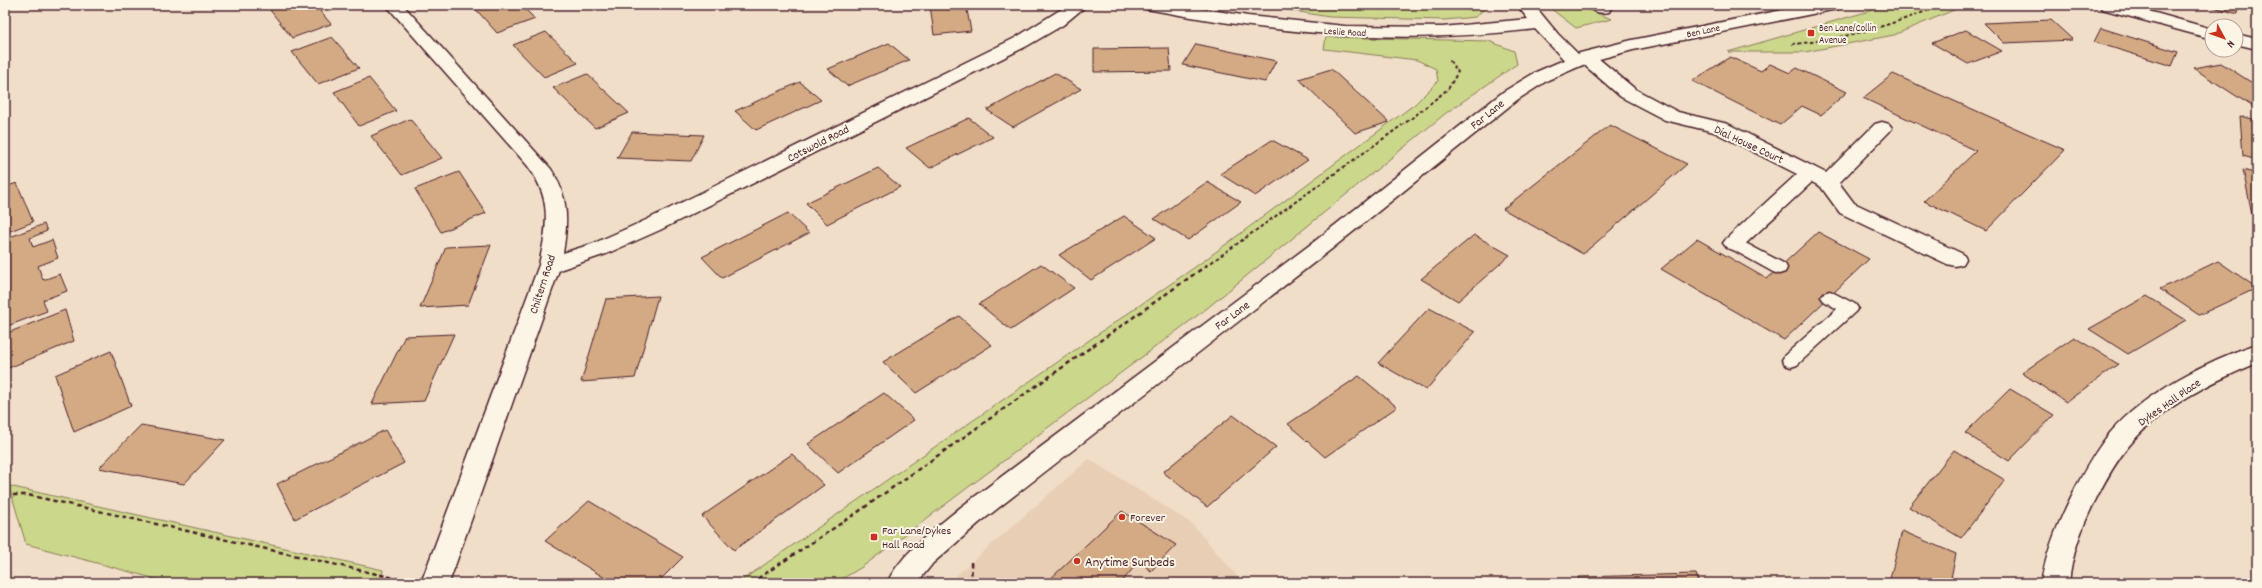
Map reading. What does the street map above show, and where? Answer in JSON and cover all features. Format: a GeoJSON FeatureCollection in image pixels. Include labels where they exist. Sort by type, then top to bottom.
{"type":"FeatureCollection","features":[{"type":"Feature","properties":{"kind":"street","name":"Chiltern Road"},"geometry":{"type":"LineString","coordinates":[[394,5],[534,161],[551,186],[557,208],[558,224],[550,265],[435,583]]}},
{"type":"Feature","properties":{"kind":"street","name":"Cotswold Road"},"geometry":{"type":"LineString","coordinates":[[550,265],[599,249],[653,225],[1021,42],[1057,22],[1079,5]]}},
{"type":"Feature","properties":{"kind":"street","name":"Leslie Road"},"geometry":{"type":"LineString","coordinates":[[1152,5],[1224,19],[1306,30],[1434,33],[1504,29],[1539,23]]}},
{"type":"Feature","properties":{"kind":"street","name":"Dial House Court"},"geometry":{"type":"LineString","coordinates":[[1525,5],[1539,23],[1580,59],[1628,93],[1672,116],[1721,128],[1828,182],[1847,208],[1955,259]]}},
{"type":"Feature","properties":{"kind":"street","name":"Ben Lane"},"geometry":{"type":"LineString","coordinates":[[1580,59],[1632,45],[1832,5]]}},
{"type":"Feature","properties":{"kind":"street"},"geometry":{"type":"LineString","coordinates":[[2108,5],[2204,32]]}},
{"type":"Feature","properties":{"kind":"street"},"geometry":{"type":"LineString","coordinates":[[2244,41],[2257,44]]}},
{"type":"Feature","properties":{"kind":"street","name":"Far Lane"},"geometry":{"type":"LineString","coordinates":[[901,583],[924,555],[970,515],[1322,246],[1510,96],[1542,76],[1580,59]]}},
{"type":"Feature","properties":{"kind":"street"},"geometry":{"type":"LineString","coordinates":[[1828,182],[1882,128]]}},
{"type":"Feature","properties":{"kind":"street"},"geometry":{"type":"LineString","coordinates":[[1734,243],[1810,173]]}},
{"type":"Feature","properties":{"kind":"street","name":"Dykes Hall Place"},"geometry":{"type":"LineString","coordinates":[[2055,583],[2056,566],[2072,522],[2098,470],[2127,431],[2166,400],[2214,371],[2257,353]]}},
{"type":"Feature","properties":{"kind":"lane"},"geometry":{"type":"LineString","coordinates":[[1734,243],[1779,268]]}},
{"type":"Feature","properties":{"kind":"lane"},"geometry":{"type":"LineString","coordinates":[[1791,360],[1849,308],[1830,297]]}},
{"type":"Feature","properties":{"kind":"path"},"geometry":{"type":"LineString","coordinates":[[751,583],[858,512],[1205,267],[1412,118],[1448,89],[1458,72],[1452,61],[1444,59]]}},
{"type":"Feature","properties":{"kind":"path"},"geometry":{"type":"LineString","coordinates":[[5,495],[28,495],[401,580]]}},
{"type":"Feature","properties":{"kind":"shaded area"},"geometry":{"type":"Polygon","coordinates":[[[1089,459],[1191,523],[1243,583],[948,583],[1089,459]]]}},
{"type":"Feature","properties":{"kind":"green space"},"geometry":{"type":"Polygon","coordinates":[[[1259,5],[1489,5],[1475,17],[1445,20],[1329,17],[1259,5]]]}},
{"type":"Feature","properties":{"kind":"green space"},"geometry":{"type":"Polygon","coordinates":[[[1546,5],[1575,5],[1612,19],[1576,28],[1546,5]]]}},
{"type":"Feature","properties":{"kind":"green space"},"geometry":{"type":"Polygon","coordinates":[[[1890,5],[1966,5],[1894,35],[1805,52],[1728,52],[1890,5]]]}},
{"type":"Feature","properties":{"kind":"green space"},"geometry":{"type":"Polygon","coordinates":[[[1326,37],[1489,41],[1514,51],[1517,64],[1446,113],[1206,309],[862,567],[835,583],[738,583],[1198,265],[1415,104],[1438,81],[1436,69],[1417,60],[1324,49],[1326,37]]]}},
{"type":"Feature","properties":{"kind":"green space"},"geometry":{"type":"Polygon","coordinates":[[[9,486],[383,570],[381,583],[171,583],[26,544],[9,486]]]}},
{"type":"Feature","properties":{"kind":"building"},"geometry":{"type":"Polygon","coordinates":[[[286,5],[315,5],[331,24],[292,38],[270,10],[286,5]]]}},
{"type":"Feature","properties":{"kind":"building"},"geometry":{"type":"Polygon","coordinates":[[[472,5],[521,5],[535,19],[497,33],[472,5]]]}},
{"type":"Feature","properties":{"kind":"building"},"geometry":{"type":"Polygon","coordinates":[[[930,5],[966,5],[971,31],[934,35],[930,5]]]}},
{"type":"Feature","properties":{"kind":"building"},"geometry":{"type":"Polygon","coordinates":[[[2206,5],[2239,5],[2238,14],[2206,5]]]}},
{"type":"Feature","properties":{"kind":"building"},"geometry":{"type":"Polygon","coordinates":[[[2051,20],[2073,40],[2004,43],[1984,23],[2051,20]]]}},
{"type":"Feature","properties":{"kind":"building"},"geometry":{"type":"Polygon","coordinates":[[[2101,28],[2178,52],[2172,66],[2094,42],[2101,28]]]}},
{"type":"Feature","properties":{"kind":"building"},"geometry":{"type":"Polygon","coordinates":[[[1966,30],[2002,51],[1968,64],[1932,43],[1966,30]]]}},
{"type":"Feature","properties":{"kind":"building"},"geometry":{"type":"Polygon","coordinates":[[[546,32],[578,63],[544,77],[513,45],[546,32]]]}},
{"type":"Feature","properties":{"kind":"building"},"geometry":{"type":"Polygon","coordinates":[[[332,37],[359,68],[318,84],[292,52],[332,37]]]}},
{"type":"Feature","properties":{"kind":"building"},"geometry":{"type":"Polygon","coordinates":[[[889,43],[909,60],[847,86],[828,69],[889,43]]]}},
{"type":"Feature","properties":{"kind":"building"},"geometry":{"type":"Polygon","coordinates":[[[1196,44],[1276,61],[1265,82],[1183,65],[1196,44]]]}},
{"type":"Feature","properties":{"kind":"building"},"geometry":{"type":"Polygon","coordinates":[[[1169,48],[1171,71],[1094,72],[1094,49],[1169,48]]]}},
{"type":"Feature","properties":{"kind":"building"},"geometry":{"type":"Polygon","coordinates":[[[1730,57],[1761,71],[1770,64],[1790,73],[1797,68],[1847,92],[1821,115],[1802,106],[1780,125],[1692,81],[1730,57]]]}},
{"type":"Feature","properties":{"kind":"building"},"geometry":{"type":"Polygon","coordinates":[[[2221,63],[2257,86],[2257,107],[2255,108],[2193,68],[2221,63]]]}},
{"type":"Feature","properties":{"kind":"building"},"geometry":{"type":"Polygon","coordinates":[[[1331,69],[1389,122],[1355,133],[1299,79],[1331,69]]]}},
{"type":"Feature","properties":{"kind":"building"},"geometry":{"type":"Polygon","coordinates":[[[1055,73],[1081,89],[1013,127],[987,110],[1055,73]]]}},
{"type":"Feature","properties":{"kind":"building"},"geometry":{"type":"Polygon","coordinates":[[[587,74],[629,113],[595,128],[553,88],[587,74]]]}},
{"type":"Feature","properties":{"kind":"building"},"geometry":{"type":"Polygon","coordinates":[[[1893,74],[2065,150],[1986,231],[1924,201],[1976,151],[1863,98],[1893,74]]]}},
{"type":"Feature","properties":{"kind":"building"},"geometry":{"type":"Polygon","coordinates":[[[369,78],[396,111],[359,126],[334,92],[369,78]]]}},
{"type":"Feature","properties":{"kind":"building"},"geometry":{"type":"Polygon","coordinates":[[[800,82],[821,100],[756,130],[735,111],[800,82]]]}},
{"type":"Feature","properties":{"kind":"building"},"geometry":{"type":"Polygon","coordinates":[[[2240,116],[2257,120],[2257,160],[2243,156],[2240,116]]]}},
{"type":"Feature","properties":{"kind":"building"},"geometry":{"type":"Polygon","coordinates":[[[969,118],[993,137],[930,168],[906,148],[969,118]]]}},
{"type":"Feature","properties":{"kind":"building"},"geometry":{"type":"Polygon","coordinates":[[[410,119],[442,158],[402,175],[371,136],[410,119]]]}},
{"type":"Feature","properties":{"kind":"building"},"geometry":{"type":"Polygon","coordinates":[[[1610,125],[1687,164],[1583,254],[1503,209],[1610,125]]]}},
{"type":"Feature","properties":{"kind":"building"},"geometry":{"type":"Polygon","coordinates":[[[632,132],[704,135],[691,161],[617,158],[632,132]]]}},
{"type":"Feature","properties":{"kind":"building"},"geometry":{"type":"Polygon","coordinates":[[[1272,140],[1308,160],[1255,196],[1220,174],[1272,140]]]}},
{"type":"Feature","properties":{"kind":"building"},"geometry":{"type":"Polygon","coordinates":[[[878,168],[900,187],[827,224],[806,203],[878,168]]]}},
{"type":"Feature","properties":{"kind":"building"},"geometry":{"type":"Polygon","coordinates":[[[2243,170],[2257,174],[2257,215],[2252,214],[2243,170]]]}},
{"type":"Feature","properties":{"kind":"building"},"geometry":{"type":"Polygon","coordinates":[[[459,172],[486,213],[441,232],[415,189],[459,172]]]}},
{"type":"Feature","properties":{"kind":"building"},"geometry":{"type":"Polygon","coordinates":[[[1207,182],[1241,202],[1188,240],[1154,219],[1207,182]]]}},
{"type":"Feature","properties":{"kind":"building"},"geometry":{"type":"Polygon","coordinates":[[[17,183],[33,222],[5,233],[5,187],[17,183]]]}},
{"type":"Feature","properties":{"kind":"building"},"geometry":{"type":"Polygon","coordinates":[[[788,213],[809,233],[722,278],[702,257],[788,213]]]}},
{"type":"Feature","properties":{"kind":"building"},"geometry":{"type":"Polygon","coordinates":[[[1124,216],[1156,238],[1091,280],[1059,255],[1124,216]]]}},
{"type":"Feature","properties":{"kind":"building"},"geometry":{"type":"Polygon","coordinates":[[[44,224],[47,231],[30,238],[33,247],[52,240],[58,258],[38,266],[43,280],[60,274],[67,291],[43,300],[47,311],[5,327],[5,239],[44,224]]]}},
{"type":"Feature","properties":{"kind":"building"},"geometry":{"type":"Polygon","coordinates":[[[1818,232],[1869,259],[1784,340],[1661,269],[1697,239],[1767,279],[1818,232]]]}},
{"type":"Feature","properties":{"kind":"building"},"geometry":{"type":"Polygon","coordinates":[[[1474,235],[1510,255],[1458,301],[1421,279],[1474,235]]]}},
{"type":"Feature","properties":{"kind":"building"},"geometry":{"type":"Polygon","coordinates":[[[491,245],[468,305],[420,308],[446,247],[491,245]]]}},
{"type":"Feature","properties":{"kind":"building"},"geometry":{"type":"Polygon","coordinates":[[[2218,261],[2257,288],[2199,315],[2160,289],[2218,261]]]}},
{"type":"Feature","properties":{"kind":"building"},"geometry":{"type":"Polygon","coordinates":[[[1041,264],[1074,288],[1011,330],[979,304],[1041,264]]]}},
{"type":"Feature","properties":{"kind":"building"},"geometry":{"type":"Polygon","coordinates":[[[658,296],[635,378],[581,382],[606,299],[658,296]]]}},
{"type":"Feature","properties":{"kind":"building"},"geometry":{"type":"Polygon","coordinates":[[[2147,296],[2186,320],[2128,354],[2089,329],[2147,296]]]}},
{"type":"Feature","properties":{"kind":"building"},"geometry":{"type":"Polygon","coordinates":[[[1429,308],[1475,332],[1426,390],[1378,363],[1429,308]]]}},
{"type":"Feature","properties":{"kind":"building"},"geometry":{"type":"Polygon","coordinates":[[[65,310],[74,341],[6,369],[5,334],[65,310]]]}},
{"type":"Feature","properties":{"kind":"building"},"geometry":{"type":"Polygon","coordinates":[[[959,316],[992,345],[916,393],[883,362],[959,316]]]}},
{"type":"Feature","properties":{"kind":"building"},"geometry":{"type":"Polygon","coordinates":[[[454,334],[424,401],[372,404],[405,336],[454,334]]]}},
{"type":"Feature","properties":{"kind":"building"},"geometry":{"type":"Polygon","coordinates":[[[2074,337],[2118,364],[2066,402],[2022,373],[2074,337]]]}},
{"type":"Feature","properties":{"kind":"building"},"geometry":{"type":"Polygon","coordinates":[[[111,351],[131,406],[74,432],[55,375],[111,351]]]}},
{"type":"Feature","properties":{"kind":"building"},"geometry":{"type":"Polygon","coordinates":[[[1359,376],[1397,407],[1325,457],[1288,424],[1359,376]]]}},
{"type":"Feature","properties":{"kind":"building"},"geometry":{"type":"Polygon","coordinates":[[[2010,389],[2054,415],[2009,461],[1965,433],[2010,389]]]}},
{"type":"Feature","properties":{"kind":"building"},"geometry":{"type":"Polygon","coordinates":[[[884,393],[914,420],[838,473],[808,444],[884,393]]]}},
{"type":"Feature","properties":{"kind":"building"},"geometry":{"type":"Polygon","coordinates":[[[1233,415],[1276,447],[1207,507],[1163,472],[1233,415]]]}},
{"type":"Feature","properties":{"kind":"building"},"geometry":{"type":"Polygon","coordinates":[[[141,425],[225,440],[184,484],[99,468],[141,425]]]}},
{"type":"Feature","properties":{"kind":"building"},"geometry":{"type":"Polygon","coordinates":[[[385,430],[404,463],[295,519],[277,484],[385,430]]]}},
{"type":"Feature","properties":{"kind":"building"},"geometry":{"type":"Polygon","coordinates":[[[1954,450],[2005,480],[1961,538],[1909,507],[1954,450]]]}},
{"type":"Feature","properties":{"kind":"building"},"geometry":{"type":"Polygon","coordinates":[[[792,454],[824,485],[734,550],[702,516],[792,454]]]}},
{"type":"Feature","properties":{"kind":"building"},"geometry":{"type":"Polygon","coordinates":[[[589,501],[683,557],[657,583],[613,583],[545,541],[589,501]]]}},
{"type":"Feature","properties":{"kind":"building"},"geometry":{"type":"Polygon","coordinates":[[[1122,511],[1176,545],[1151,571],[1139,561],[1121,583],[1046,583],[1122,511]]]}},
{"type":"Feature","properties":{"kind":"building"},"geometry":{"type":"Polygon","coordinates":[[[1902,531],[1956,554],[1950,583],[1889,583],[1902,531]]]}},
{"type":"Feature","properties":{"kind":"building"},"geometry":{"type":"Polygon","coordinates":[[[1696,574],[1699,583],[1580,583],[1578,577],[1696,574]]]}},
{"type":"Feature","properties":{"kind":"place","name":"Ben Lane/Collin Avenue"},"geometry":{"type":"Point","coordinates":[1811,33]}},
{"type":"Feature","properties":{"kind":"place","name":"Forever"},"geometry":{"type":"Point","coordinates":[1122,517]}},
{"type":"Feature","properties":{"kind":"place","name":"Far Lane/Dykes Hall Road"},"geometry":{"type":"Point","coordinates":[874,537]}},
{"type":"Feature","properties":{"kind":"place","name":"Anytime Sunbeds"},"geometry":{"type":"Point","coordinates":[1077,561]}}]}
